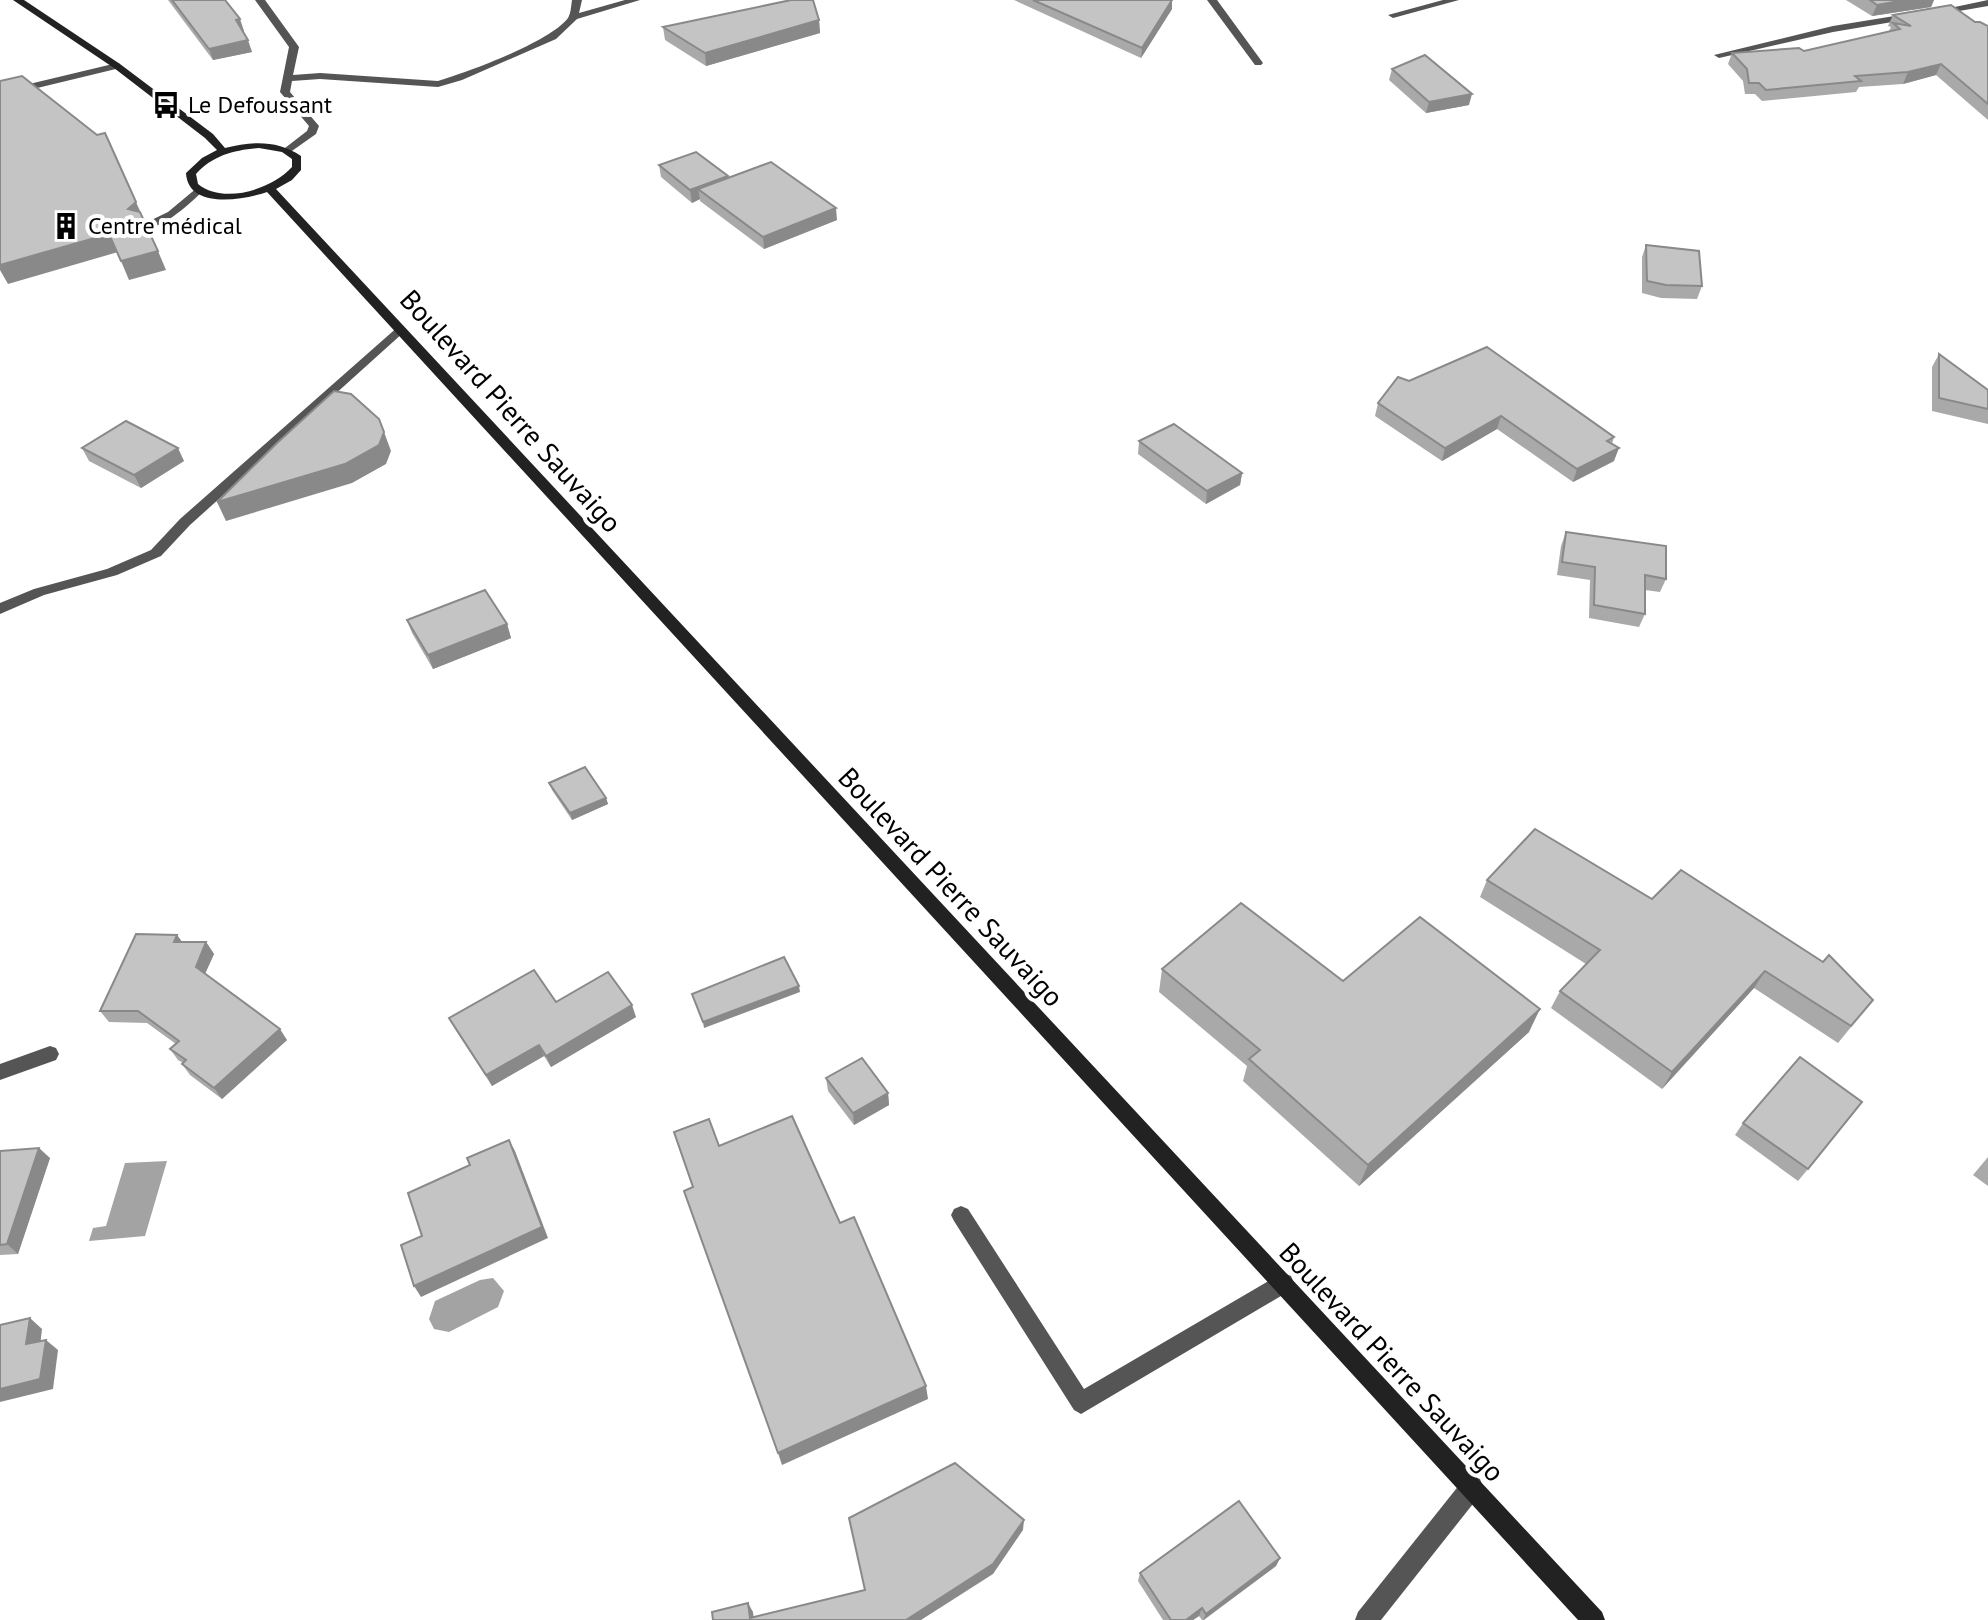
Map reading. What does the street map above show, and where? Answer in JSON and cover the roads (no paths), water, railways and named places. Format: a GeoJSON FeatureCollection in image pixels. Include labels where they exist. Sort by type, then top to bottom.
{"type":"FeatureCollection","features":[{"type":"Feature","properties":{"kind":"main road"},"geometry":{"type":"LineString","coordinates":[[18,0],[117,66],[209,136],[223,151]]}},
{"type":"Feature","properties":{"kind":"main road"},"geometry":{"type":"LineString","coordinates":[[259,145],[289,150],[297,156],[299,164],[295,173],[270,189],[236,197],[219,197],[198,190],[191,181],[191,173],[209,157],[223,151],[259,145]]}},
{"type":"Feature","properties":{"kind":"main road","name":"Boulevard Pierre Sauvaigo"},"geometry":{"type":"LineString","coordinates":[[270,189],[1594,1620]]}},
{"type":"Feature","properties":{"kind":"street"},"geometry":{"type":"LineString","coordinates":[[260,0],[294,47],[285,92],[314,126],[312,132],[289,150]]}},
{"type":"Feature","properties":{"kind":"street"},"geometry":{"type":"LineString","coordinates":[[574,17],[577,0]]}},
{"type":"Feature","properties":{"kind":"street"},"geometry":{"type":"LineString","coordinates":[[286,78],[320,76],[438,84],[553,37],[574,17],[635,0]]}},
{"type":"Feature","properties":{"kind":"street"},"geometry":{"type":"LineString","coordinates":[[1212,0],[1258,63]]}},
{"type":"Feature","properties":{"kind":"street"},"geometry":{"type":"LineString","coordinates":[[1393,15],[1454,0]]}},
{"type":"Feature","properties":{"kind":"street"},"geometry":{"type":"LineString","coordinates":[[1719,55],[1833,29],[1988,3]]}},
{"type":"Feature","properties":{"kind":"street"},"geometry":{"type":"LineString","coordinates":[[0,94],[117,66]]}},
{"type":"Feature","properties":{"kind":"street"},"geometry":{"type":"LineString","coordinates":[[144,226],[172,214],[198,190]]}},
{"type":"Feature","properties":{"kind":"street"},"geometry":{"type":"LineString","coordinates":[[0,609],[39,592],[112,572],[156,553],[185,522],[400,329]]}},
{"type":"Feature","properties":{"kind":"street"},"geometry":{"type":"LineString","coordinates":[[0,1072],[50,1054]]}},
{"type":"Feature","properties":{"kind":"street"},"geometry":{"type":"LineString","coordinates":[[961,1215],[1081,1403],[1284,1283]]}},
{"type":"Feature","properties":{"kind":"street"},"geometry":{"type":"LineString","coordinates":[[1366,1620],[1472,1487]]}},
{"type":"Feature","properties":{"kind":"place","name":"Le Defoussant"},"geometry":{"type":"Point","coordinates":[166,105]}},
{"type":"Feature","properties":{"kind":"place","name":"Centre médical"},"geometry":{"type":"Point","coordinates":[66,226]}}]}
